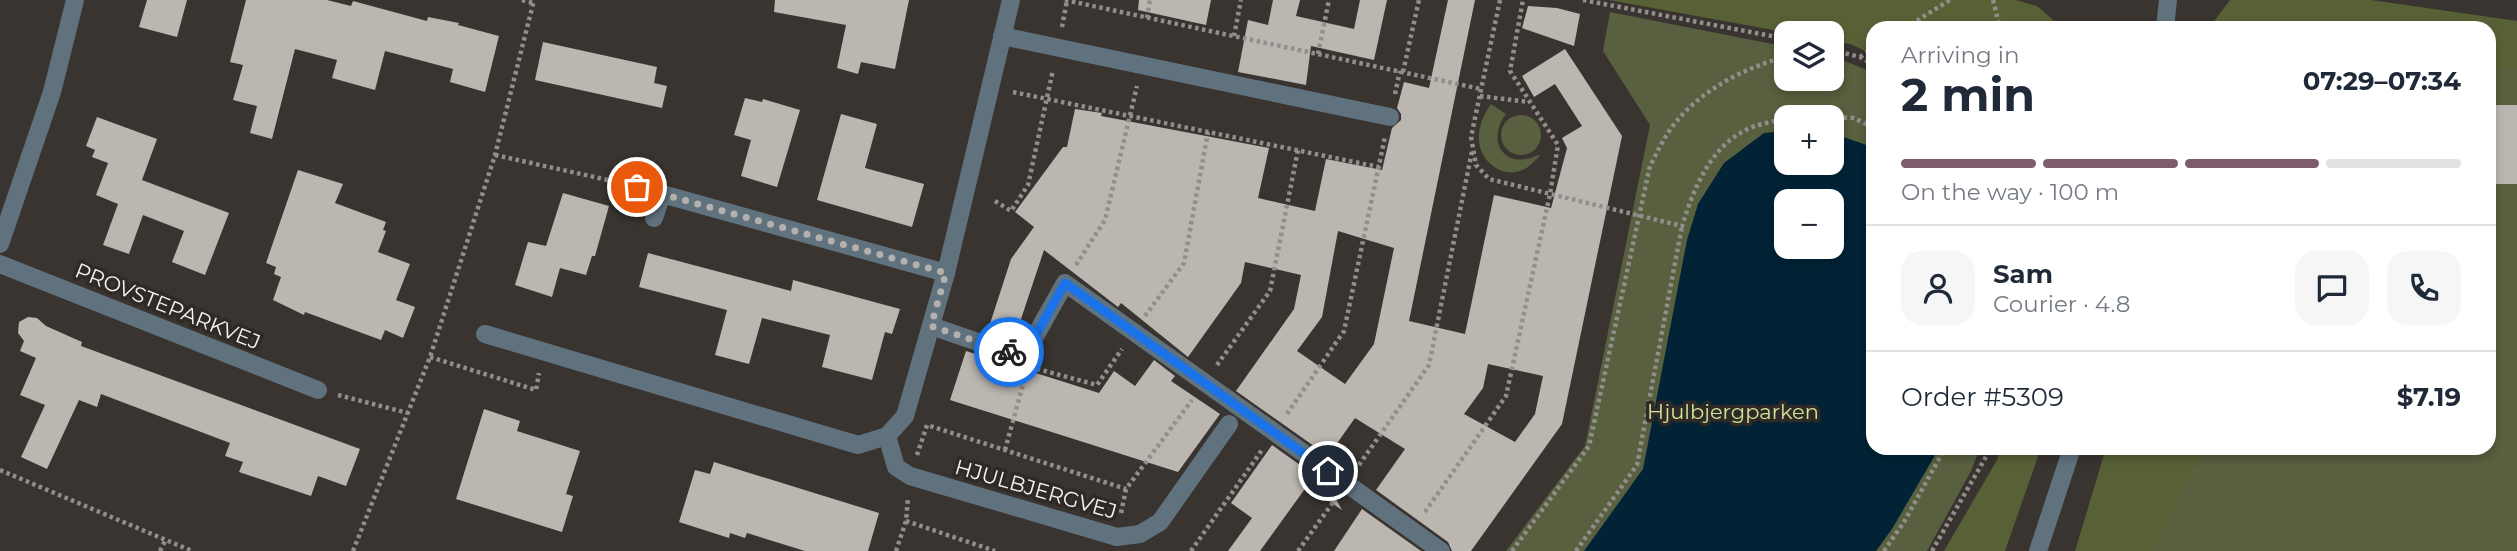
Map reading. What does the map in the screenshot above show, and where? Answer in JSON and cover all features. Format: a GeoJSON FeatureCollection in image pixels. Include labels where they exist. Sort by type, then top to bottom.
{"type":"FeatureCollection","features":[{"type":"Feature","properties":{"kind":"street"},"geometry":{"type":"LineString","coordinates":[[0,244],[52,92],[75,0]]}},
{"type":"Feature","properties":{"kind":"street"},"geometry":{"type":"LineString","coordinates":[[485,334],[858,445],[887,436],[905,416],[931,326],[1011,0]]}},
{"type":"Feature","properties":{"kind":"street"},"geometry":{"type":"LineString","coordinates":[[2166,21],[2168,0]]}},
{"type":"Feature","properties":{"kind":"street"},"geometry":{"type":"LineString","coordinates":[[1002,36],[1390,117]]}},
{"type":"Feature","properties":{"kind":"street"},"geometry":{"type":"LineString","coordinates":[[637,187],[946,273]]}},
{"type":"Feature","properties":{"kind":"street"},"geometry":{"type":"LineString","coordinates":[[654,218],[662,194]]}},
{"type":"Feature","properties":{"kind":"street","name":"PROVSTEPARKVEJ"},"geometry":{"type":"LineString","coordinates":[[0,264],[318,390]]}},
{"type":"Feature","properties":{"kind":"street"},"geometry":{"type":"LineString","coordinates":[[931,326],[1010,353],[1033,340],[1065,283],[1441,551]]}},
{"type":"Feature","properties":{"kind":"street","name":"HJULBJERGVEJ"},"geometry":{"type":"LineString","coordinates":[[910,476],[1117,537],[1140,534],[1160,522],[1229,424]]}},
{"type":"Feature","properties":{"kind":"street"},"geometry":{"type":"LineString","coordinates":[[887,436],[896,467],[910,476]]}},
{"type":"Feature","properties":{"kind":"street"},"geometry":{"type":"LineString","coordinates":[[2038,551],[2070,455]]}},
{"type":"Feature","properties":{"kind":"path"},"geometry":{"type":"LineString","coordinates":[[353,551],[430,357],[495,155],[534,2],[522,0]]}},
{"type":"Feature","properties":{"kind":"path"},"geometry":{"type":"LineString","coordinates":[[995,201],[1011,211],[1028,185],[1067,0],[1481,89]]}},
{"type":"Feature","properties":{"kind":"path"},"geometry":{"type":"LineString","coordinates":[[1147,18],[1150,0]]}},
{"type":"Feature","properties":{"kind":"path"},"geometry":{"type":"LineString","coordinates":[[1234,36],[1241,0]]}},
{"type":"Feature","properties":{"kind":"path"},"geometry":{"type":"LineString","coordinates":[[1318,54],[1329,0]]}},
{"type":"Feature","properties":{"kind":"path"},"geometry":{"type":"LineString","coordinates":[[1191,551],[1344,331],[1390,117],[1419,0]]}},
{"type":"Feature","properties":{"kind":"path"},"geometry":{"type":"LineString","coordinates":[[1500,0],[1471,137],[1476,165],[1489,179],[1682,226]]}},
{"type":"Feature","properties":{"kind":"path"},"geometry":{"type":"LineString","coordinates":[[1412,531],[1506,396],[1550,194],[1558,145],[1510,71],[1523,0]]}},
{"type":"Feature","properties":{"kind":"path"},"geometry":{"type":"LineString","coordinates":[[1583,0],[1774,37]]}},
{"type":"Feature","properties":{"kind":"path"},"geometry":{"type":"LineString","coordinates":[[1916,21],[1950,0]]}},
{"type":"Feature","properties":{"kind":"path"},"geometry":{"type":"LineString","coordinates":[[1993,0],[1998,21]]}},
{"type":"Feature","properties":{"kind":"path"},"geometry":{"type":"LineString","coordinates":[[1844,53],[1866,60]]}},
{"type":"Feature","properties":{"kind":"path"},"geometry":{"type":"LineString","coordinates":[[1860,57],[1866,53]]}},
{"type":"Feature","properties":{"kind":"path"},"geometry":{"type":"LineString","coordinates":[[1512,551],[1589,446],[1650,166],[1672,127],[1713,86],[1774,60]]}},
{"type":"Feature","properties":{"kind":"path"},"geometry":{"type":"LineString","coordinates":[[1065,283],[1105,220],[1142,65]]}},
{"type":"Feature","properties":{"kind":"path"},"geometry":{"type":"LineString","coordinates":[[1013,92],[1379,167]]}},
{"type":"Feature","properties":{"kind":"path"},"geometry":{"type":"LineString","coordinates":[[1480,96],[1529,102]]}},
{"type":"Feature","properties":{"kind":"path"},"geometry":{"type":"LineString","coordinates":[[1844,118],[1854,118],[1866,124]]}},
{"type":"Feature","properties":{"kind":"path"},"geometry":{"type":"LineString","coordinates":[[1576,551],[1637,465],[1682,226],[1693,191],[1717,153],[1744,131],[1774,121]]}},
{"type":"Feature","properties":{"kind":"path"},"geometry":{"type":"LineString","coordinates":[[1005,450],[1028,367],[1097,385],[1184,263],[1208,132]]}},
{"type":"Feature","properties":{"kind":"path"},"geometry":{"type":"LineString","coordinates":[[1298,551],[1429,365],[1473,146]]}},
{"type":"Feature","properties":{"kind":"path"},"geometry":{"type":"LineString","coordinates":[[1117,537],[1126,489],[1270,291],[1298,150]]}},
{"type":"Feature","properties":{"kind":"path"},"geometry":{"type":"LineString","coordinates":[[495,155],[637,187]]}},
{"type":"Feature","properties":{"kind":"path"},"geometry":{"type":"LineString","coordinates":[[430,357],[536,390],[544,352]]}},
{"type":"Feature","properties":{"kind":"path"},"geometry":{"type":"LineString","coordinates":[[318,390],[408,413]]}},
{"type":"Feature","properties":{"kind":"path"},"geometry":{"type":"LineString","coordinates":[[896,551],[906,521],[910,476],[927,425],[1126,489]]}},
{"type":"Feature","properties":{"kind":"path"},"geometry":{"type":"LineString","coordinates":[[1884,551],[1905,522],[1941,455]]}},
{"type":"Feature","properties":{"kind":"path"},"geometry":{"type":"LineString","coordinates":[[1932,551],[1987,455]]}},
{"type":"Feature","properties":{"kind":"path"},"geometry":{"type":"LineString","coordinates":[[0,470],[192,551]]}},
{"type":"Feature","properties":{"kind":"path"},"geometry":{"type":"LineString","coordinates":[[906,521],[995,551]]}},
{"type":"Feature","properties":{"kind":"path"},"geometry":{"type":"LineString","coordinates":[[160,551],[166,539]]}},
{"type":"Feature","properties":{"kind":"green space"},"geometry":{"type":"Polygon","coordinates":[[[1609,0],[2016,0],[2037,6],[2054,21],[1866,21],[1866,51],[1844,43],[1844,21],[1774,21],[1774,30],[1609,0]]]}},
{"type":"Feature","properties":{"kind":"green space"},"geometry":{"type":"Polygon","coordinates":[[[2230,0],[2371,0],[2517,21],[2517,69],[2496,69],[2496,21],[2214,21],[2230,0]]]}},
{"type":"Feature","properties":{"kind":"green space","name":"Hjulbjergparken"},"geometry":{"type":"Polygon","coordinates":[[[1610,12],[1774,44],[1774,91],[1844,91],[1844,61],[1866,70],[1866,455],[1977,455],[1927,551],[1506,551],[1585,446],[1650,125],[1603,51],[1610,12]]]}},
{"type":"Feature","properties":{"kind":"green space"},"geometry":{"type":"Polygon","coordinates":[[[2496,69],[2517,69],[2517,551],[2128,551],[2155,455],[2496,455],[2496,69]]]}},
{"type":"Feature","properties":{"kind":"green space"},"geometry":{"type":"Polygon","coordinates":[[[1491,104],[1506,114],[1498,134],[1502,151],[1517,159],[1540,156],[1525,169],[1502,171],[1488,162],[1483,154],[1480,129],[1491,104]]]}},
{"type":"Feature","properties":{"kind":"green space"},"geometry":{"type":"Polygon","coordinates":[[[1521,115],[1535,121],[1541,135],[1535,149],[1521,155],[1507,149],[1501,135],[1507,121],[1521,115]]]}},
{"type":"Feature","properties":{"kind":"green space"},"geometry":{"type":"Polygon","coordinates":[[[1999,455],[2039,455],[2005,551],[1944,551],[1999,455]]]}},
{"type":"Feature","properties":{"kind":"green space"},"geometry":{"type":"Polygon","coordinates":[[[2104,455],[2200,455],[2153,551],[2075,551],[2104,455]]]}},
{"type":"Feature","properties":{"kind":"water"},"geometry":{"type":"Polygon","coordinates":[[[1774,132],[1774,175],[1844,175],[1844,137],[1866,145],[1866,455],[1935,455],[1892,529],[1876,551],[1584,551],[1643,469],[1687,240],[1698,204],[1724,163],[1764,133],[1774,132]]]}},
{"type":"Feature","properties":{"kind":"building"},"geometry":{"type":"Polygon","coordinates":[[[147,0],[187,0],[177,37],[139,27],[147,0]]]}},
{"type":"Feature","properties":{"kind":"building"},"geometry":{"type":"Polygon","coordinates":[[[246,0],[327,0],[351,6],[353,1],[427,21],[428,17],[459,23],[458,25],[499,36],[485,92],[450,82],[453,69],[385,51],[375,90],[332,78],[337,60],[295,49],[272,139],[250,133],[257,106],[233,100],[243,65],[230,62],[246,0]]]}},
{"type":"Feature","properties":{"kind":"building"},"geometry":{"type":"Polygon","coordinates":[[[775,0],[909,0],[895,69],[861,62],[858,74],[837,68],[846,25],[774,12],[775,0]]]}},
{"type":"Feature","properties":{"kind":"building"},"geometry":{"type":"Polygon","coordinates":[[[1139,0],[1211,0],[1206,25],[1138,10],[1139,0]]]}},
{"type":"Feature","properties":{"kind":"building"},"geometry":{"type":"Polygon","coordinates":[[[1273,0],[1300,0],[1296,16],[1354,29],[1360,0],[1387,0],[1374,60],[1311,46],[1306,85],[1238,72],[1248,20],[1268,25],[1273,0]]]}},
{"type":"Feature","properties":{"kind":"building"},"geometry":{"type":"Polygon","coordinates":[[[1448,0],[1475,0],[1409,321],[1465,334],[1494,195],[1551,208],[1567,148],[1562,138],[1582,126],[1555,84],[1534,97],[1522,76],[1565,49],[1622,136],[1562,424],[1471,551],[1452,551],[1448,542],[1376,490],[1405,449],[1355,418],[1328,456],[1236,391],[1294,309],[1301,275],[1245,262],[1241,283],[1188,357],[1121,303],[1118,307],[1044,250],[1015,337],[1009,341],[987,333],[1011,259],[1034,227],[1015,212],[1063,147],[1067,147],[1075,109],[1269,148],[1258,198],[1315,211],[1326,159],[1382,170],[1392,128],[1401,120],[1397,108],[1404,82],[1429,88],[1448,0]],[[1338,231],[1322,317],[1297,351],[1345,384],[1374,344],[1394,248],[1338,231]],[[1488,364],[1483,388],[1464,414],[1515,442],[1535,414],[1543,376],[1488,364]]]}},
{"type":"Feature","properties":{"kind":"building"},"geometry":{"type":"Polygon","coordinates":[[[1528,6],[1557,8],[1580,14],[1574,46],[1522,28],[1528,6]]]}},
{"type":"Feature","properties":{"kind":"building"},"geometry":{"type":"Polygon","coordinates":[[[543,42],[657,67],[654,83],[667,86],[662,108],[535,80],[543,42]]]}},
{"type":"Feature","properties":{"kind":"building"},"geometry":{"type":"Polygon","coordinates":[[[745,98],[762,102],[763,99],[800,110],[777,187],[741,176],[751,140],[734,135],[745,98]]]}},
{"type":"Feature","properties":{"kind":"building"},"geometry":{"type":"Polygon","coordinates":[[[2496,105],[2517,105],[2517,184],[2496,184],[2496,105]]]}},
{"type":"Feature","properties":{"kind":"building"},"geometry":{"type":"Polygon","coordinates":[[[841,114],[877,124],[865,168],[924,184],[912,227],[817,200],[841,114]]]}},
{"type":"Feature","properties":{"kind":"building"},"geometry":{"type":"Polygon","coordinates":[[[97,117],[157,139],[142,180],[229,213],[205,275],[172,262],[184,231],[143,215],[129,254],[103,245],[118,204],[96,195],[108,163],[92,157],[95,150],[86,146],[97,117]]]}},
{"type":"Feature","properties":{"kind":"building"},"geometry":{"type":"Polygon","coordinates":[[[298,170],[343,184],[335,203],[386,222],[383,230],[386,231],[378,252],[410,264],[396,300],[415,307],[403,338],[385,330],[381,340],[305,312],[304,315],[273,300],[281,277],[274,274],[276,267],[266,263],[298,170]]]}},
{"type":"Feature","properties":{"kind":"building"},"geometry":{"type":"Polygon","coordinates":[[[563,193],[609,206],[595,256],[592,256],[586,275],[560,268],[552,297],[515,285],[528,242],[546,246],[563,193]]]}},
{"type":"Feature","properties":{"kind":"building"},"geometry":{"type":"Polygon","coordinates":[[[648,253],[791,291],[793,280],[900,309],[892,334],[885,332],[872,380],[822,367],[830,335],[762,318],[749,364],[715,355],[727,310],[639,287],[648,253]]]}},
{"type":"Feature","properties":{"kind":"building"},"geometry":{"type":"Polygon","coordinates":[[[28,317],[37,318],[46,326],[82,342],[81,346],[360,449],[346,486],[318,476],[311,496],[239,472],[243,462],[225,456],[230,443],[101,394],[97,407],[79,400],[47,469],[21,457],[45,405],[20,395],[36,358],[20,351],[24,341],[18,333],[19,322],[28,317]]]}},
{"type":"Feature","properties":{"kind":"building"},"geometry":{"type":"Polygon","coordinates":[[[966,351],[1099,393],[1114,371],[1135,386],[1154,360],[1175,376],[1171,381],[1220,414],[1178,472],[950,400],[966,351]]]}},
{"type":"Feature","properties":{"kind":"building"},"geometry":{"type":"Polygon","coordinates":[[[484,409],[520,421],[517,431],[580,451],[566,494],[573,496],[562,532],[456,499],[484,409]]]}},
{"type":"Feature","properties":{"kind":"building"},"geometry":{"type":"Polygon","coordinates":[[[1272,445],[1328,485],[1342,510],[1307,486],[1260,551],[1228,551],[1252,518],[1231,503],[1272,445]]]}},
{"type":"Feature","properties":{"kind":"building"},"geometry":{"type":"Polygon","coordinates":[[[714,462],[879,513],[868,551],[805,551],[747,533],[745,538],[730,533],[729,538],[679,522],[695,470],[710,474],[714,462]]]}},
{"type":"Feature","properties":{"kind":"building"},"geometry":{"type":"Polygon","coordinates":[[[1362,509],[1421,551],[1334,551],[1362,509]]]}},
{"type":"Feature","properties":{"kind":"way so far"},"geometry":{"type":"LineString","coordinates":[[637,187],[946,273],[931,326],[1009,352]]}},
{"type":"Feature","properties":{"kind":"route"},"geometry":{"type":"LineString","coordinates":[[1009,352],[1033,340],[1065,283],[1328,471]]}}]}
